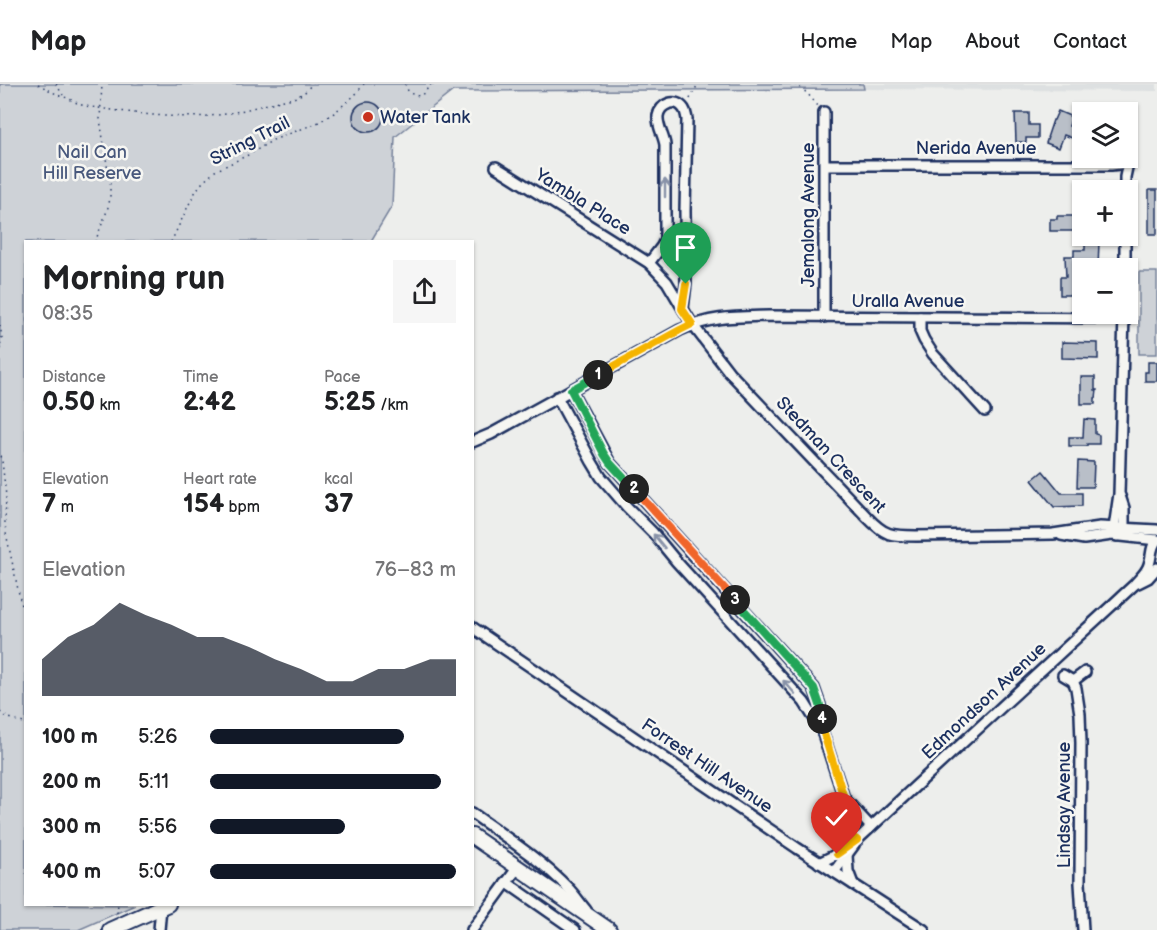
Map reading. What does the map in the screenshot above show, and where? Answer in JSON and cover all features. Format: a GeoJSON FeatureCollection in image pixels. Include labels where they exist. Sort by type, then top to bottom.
{"type":"FeatureCollection","features":[{"type":"Feature","properties":{"kind":"main road"},"geometry":{"type":"LineString","coordinates":[[474,837],[609,930]]}},
{"type":"Feature","properties":{"kind":"main road"},"geometry":{"type":"LineString","coordinates":[[110,930],[164,906]]}},
{"type":"Feature","properties":{"kind":"street"},"geometry":{"type":"LineString","coordinates":[[649,263],[664,240],[665,146],[658,121],[659,113],[664,105],[676,104],[684,109],[687,119],[686,284],[682,309]]}},
{"type":"Feature","properties":{"kind":"street","name":"Jemalong Avenue"},"geometry":{"type":"LineString","coordinates":[[824,112],[824,317]]}},
{"type":"Feature","properties":{"kind":"street","name":"Nerida Avenue"},"geometry":{"type":"LineString","coordinates":[[825,165],[1111,165],[1128,162],[1125,180]]}},
{"type":"Feature","properties":{"kind":"street","name":"Yambla Place"},"geometry":{"type":"LineString","coordinates":[[496,167],[649,263],[667,282],[692,324]]}},
{"type":"Feature","properties":{"kind":"street","name":"Uralla Avenue"},"geometry":{"type":"LineString","coordinates":[[474,441],[692,324],[723,317],[1072,316]]}},
{"type":"Feature","properties":{"kind":"street"},"geometry":{"type":"LineString","coordinates":[[920,317],[920,331],[933,354],[985,411]]}},
{"type":"Feature","properties":{"kind":"street","name":"Stedman Crescent"},"geometry":{"type":"LineString","coordinates":[[692,324],[729,372],[878,529],[887,534],[900,536],[1053,534],[1100,527],[1157,540]]}},
{"type":"Feature","properties":{"kind":"street"},"geometry":{"type":"LineString","coordinates":[[1119,531],[1124,508],[1119,494],[1124,324]]}},
{"type":"Feature","properties":{"kind":"street"},"geometry":{"type":"LineString","coordinates":[[571,390],[610,463],[814,688],[820,705],[824,734],[844,798],[847,828],[851,836],[857,840]]}},
{"type":"Feature","properties":{"kind":"street"},"geometry":{"type":"LineString","coordinates":[[557,397],[606,483],[804,702],[824,734]]}},
{"type":"Feature","properties":{"kind":"street","name":"Stedman Crescent"},"geometry":{"type":"LineString","coordinates":[[1119,531],[1157,530]]}},
{"type":"Feature","properties":{"kind":"street","name":"Edmondson Avenue"},"geometry":{"type":"LineString","coordinates":[[819,863],[857,840],[1134,585],[1148,569],[1152,545],[1157,540]]}},
{"type":"Feature","properties":{"kind":"street","name":"Edmondson Avenue"},"geometry":{"type":"LineString","coordinates":[[1134,585],[1148,578],[1157,568]]}},
{"type":"Feature","properties":{"kind":"street","name":"Forrest Hill Avenue"},"geometry":{"type":"LineString","coordinates":[[474,628],[819,863],[924,930]]}},
{"type":"Feature","properties":{"kind":"street"},"geometry":{"type":"LineString","coordinates":[[1063,675],[1073,681],[1085,672]]}},
{"type":"Feature","properties":{"kind":"street","name":"Lindsay Avenue"},"geometry":{"type":"LineString","coordinates":[[1073,681],[1078,696],[1081,743],[1080,882],[1083,930]]}},
{"type":"Feature","properties":{"kind":"street"},"geometry":{"type":"LineString","coordinates":[[844,798],[871,827]]}},
{"type":"Feature","properties":{"kind":"street"},"geometry":{"type":"LineString","coordinates":[[474,814],[554,875],[569,889],[594,920]]}},
{"type":"Feature","properties":{"kind":"street","name":"Edmondson Avenue"},"geometry":{"type":"LineString","coordinates":[[834,872],[857,840]]}},
{"type":"Feature","properties":{"kind":"street"},"geometry":{"type":"LineString","coordinates":[[846,855],[848,871],[853,884]]}},
{"type":"Feature","properties":{"kind":"street"},"geometry":{"type":"LineString","coordinates":[[472,930],[518,867]]}},
{"type":"Feature","properties":{"kind":"street"},"geometry":{"type":"LineString","coordinates":[[506,882],[575,930]]}},
{"type":"Feature","properties":{"kind":"street"},"geometry":{"type":"LineString","coordinates":[[159,930],[164,906]]}},
{"type":"Feature","properties":{"kind":"path"},"geometry":{"type":"LineString","coordinates":[[38,84],[79,104],[147,115],[211,116],[294,98],[304,93],[312,84]]}},
{"type":"Feature","properties":{"kind":"path"},"geometry":{"type":"LineString","coordinates":[[56,84],[63,96]]}},
{"type":"Feature","properties":{"kind":"path"},"geometry":{"type":"LineString","coordinates":[[96,240],[110,199],[110,184],[100,119],[102,84]]}},
{"type":"Feature","properties":{"kind":"path","name":"String Trail"},"geometry":{"type":"LineString","coordinates":[[172,240],[193,196],[214,171],[273,140],[317,123],[334,113],[364,84]]}},
{"type":"Feature","properties":{"kind":"path"},"geometry":{"type":"LineString","coordinates":[[405,84],[409,93],[419,96],[431,84]]}},
{"type":"Feature","properties":{"kind":"path"},"geometry":{"type":"LineString","coordinates":[[684,109],[698,84]]}},
{"type":"Feature","properties":{"kind":"path"},"geometry":{"type":"LineString","coordinates":[[795,84],[807,93],[824,112]]}},
{"type":"Feature","properties":{"kind":"path"},"geometry":{"type":"LineString","coordinates":[[0,325],[2,338],[0,354]]}},
{"type":"Feature","properties":{"kind":"path"},"geometry":{"type":"LineString","coordinates":[[0,456],[6,496],[6,534],[24,611]]}},
{"type":"Feature","properties":{"kind":"path"},"geometry":{"type":"LineString","coordinates":[[0,712],[6,717],[24,723]]}},
{"type":"Feature","properties":{"kind":"shaded area"},"geometry":{"type":"Polygon","coordinates":[[[863,84],[1157,84],[1157,91],[864,89],[863,84]]]}},
{"type":"Feature","properties":{"kind":"green space","name":"Nail Can Hill Reserve"},"geometry":{"type":"Polygon","coordinates":[[[0,84],[863,84],[864,89],[453,91],[395,137],[392,206],[372,240],[24,240],[24,906],[133,906],[78,930],[0,930],[0,84]]]}},
{"type":"Feature","properties":{"kind":"green space"},"geometry":{"type":"Polygon","coordinates":[[[1139,272],[1157,272],[1157,354],[1139,354],[1139,272]]]}},
{"type":"Feature","properties":{"kind":"building","name":"Water Tank"},"geometry":{"type":"Polygon","coordinates":[[[368,102],[379,106],[383,117],[379,128],[368,132],[357,128],[353,117],[357,106],[368,102]]]}},
{"type":"Feature","properties":{"kind":"building"},"geometry":{"type":"Polygon","coordinates":[[[1058,111],[1072,117],[1069,126],[1072,127],[1072,138],[1064,135],[1059,148],[1046,143],[1058,111]]]}},
{"type":"Feature","properties":{"kind":"building"},"geometry":{"type":"Polygon","coordinates":[[[1015,113],[1029,113],[1029,125],[1038,125],[1038,138],[1026,138],[1026,142],[1016,142],[1015,113]]]}},
{"type":"Feature","properties":{"kind":"building"},"geometry":{"type":"Polygon","coordinates":[[[1149,190],[1157,190],[1157,234],[1149,234],[1149,190]]]}},
{"type":"Feature","properties":{"kind":"building"},"geometry":{"type":"Polygon","coordinates":[[[1057,216],[1072,216],[1072,231],[1050,231],[1050,219],[1057,219],[1057,216]]]}},
{"type":"Feature","properties":{"kind":"building"},"geometry":{"type":"Polygon","coordinates":[[[1085,246],[1099,246],[1098,258],[1072,258],[1072,295],[1060,295],[1060,277],[1066,277],[1065,256],[1074,256],[1074,250],[1085,250],[1085,246]]]}},
{"type":"Feature","properties":{"kind":"building"},"geometry":{"type":"Polygon","coordinates":[[[1062,342],[1098,343],[1098,359],[1062,358],[1062,342]]]}},
{"type":"Feature","properties":{"kind":"building"},"geometry":{"type":"Polygon","coordinates":[[[1148,362],[1157,362],[1157,381],[1145,381],[1148,362]]]}},
{"type":"Feature","properties":{"kind":"building"},"geometry":{"type":"Polygon","coordinates":[[[1081,377],[1095,377],[1095,390],[1097,390],[1095,404],[1081,404],[1081,377]]]}},
{"type":"Feature","properties":{"kind":"building"},"geometry":{"type":"Polygon","coordinates":[[[1084,419],[1095,420],[1095,434],[1099,435],[1099,444],[1069,446],[1069,437],[1083,437],[1084,419]]]}},
{"type":"Feature","properties":{"kind":"building"},"geometry":{"type":"Polygon","coordinates":[[[1078,461],[1094,462],[1093,487],[1077,487],[1078,461]]]}},
{"type":"Feature","properties":{"kind":"building"},"geometry":{"type":"Polygon","coordinates":[[[1043,471],[1061,493],[1082,493],[1082,506],[1054,507],[1032,480],[1043,471]]]}},
{"type":"Feature","properties":{"kind":"place","name":"Water Tank"},"geometry":{"type":"Point","coordinates":[368,117]}},
{"type":"Feature","properties":{"kind":"route"},"geometry":{"type":"LineString","coordinates":[[686,284],[682,309],[692,324],[571,390],[610,463],[814,688],[820,705],[824,734],[844,798],[848,832],[857,840],[837,854]]}}]}
